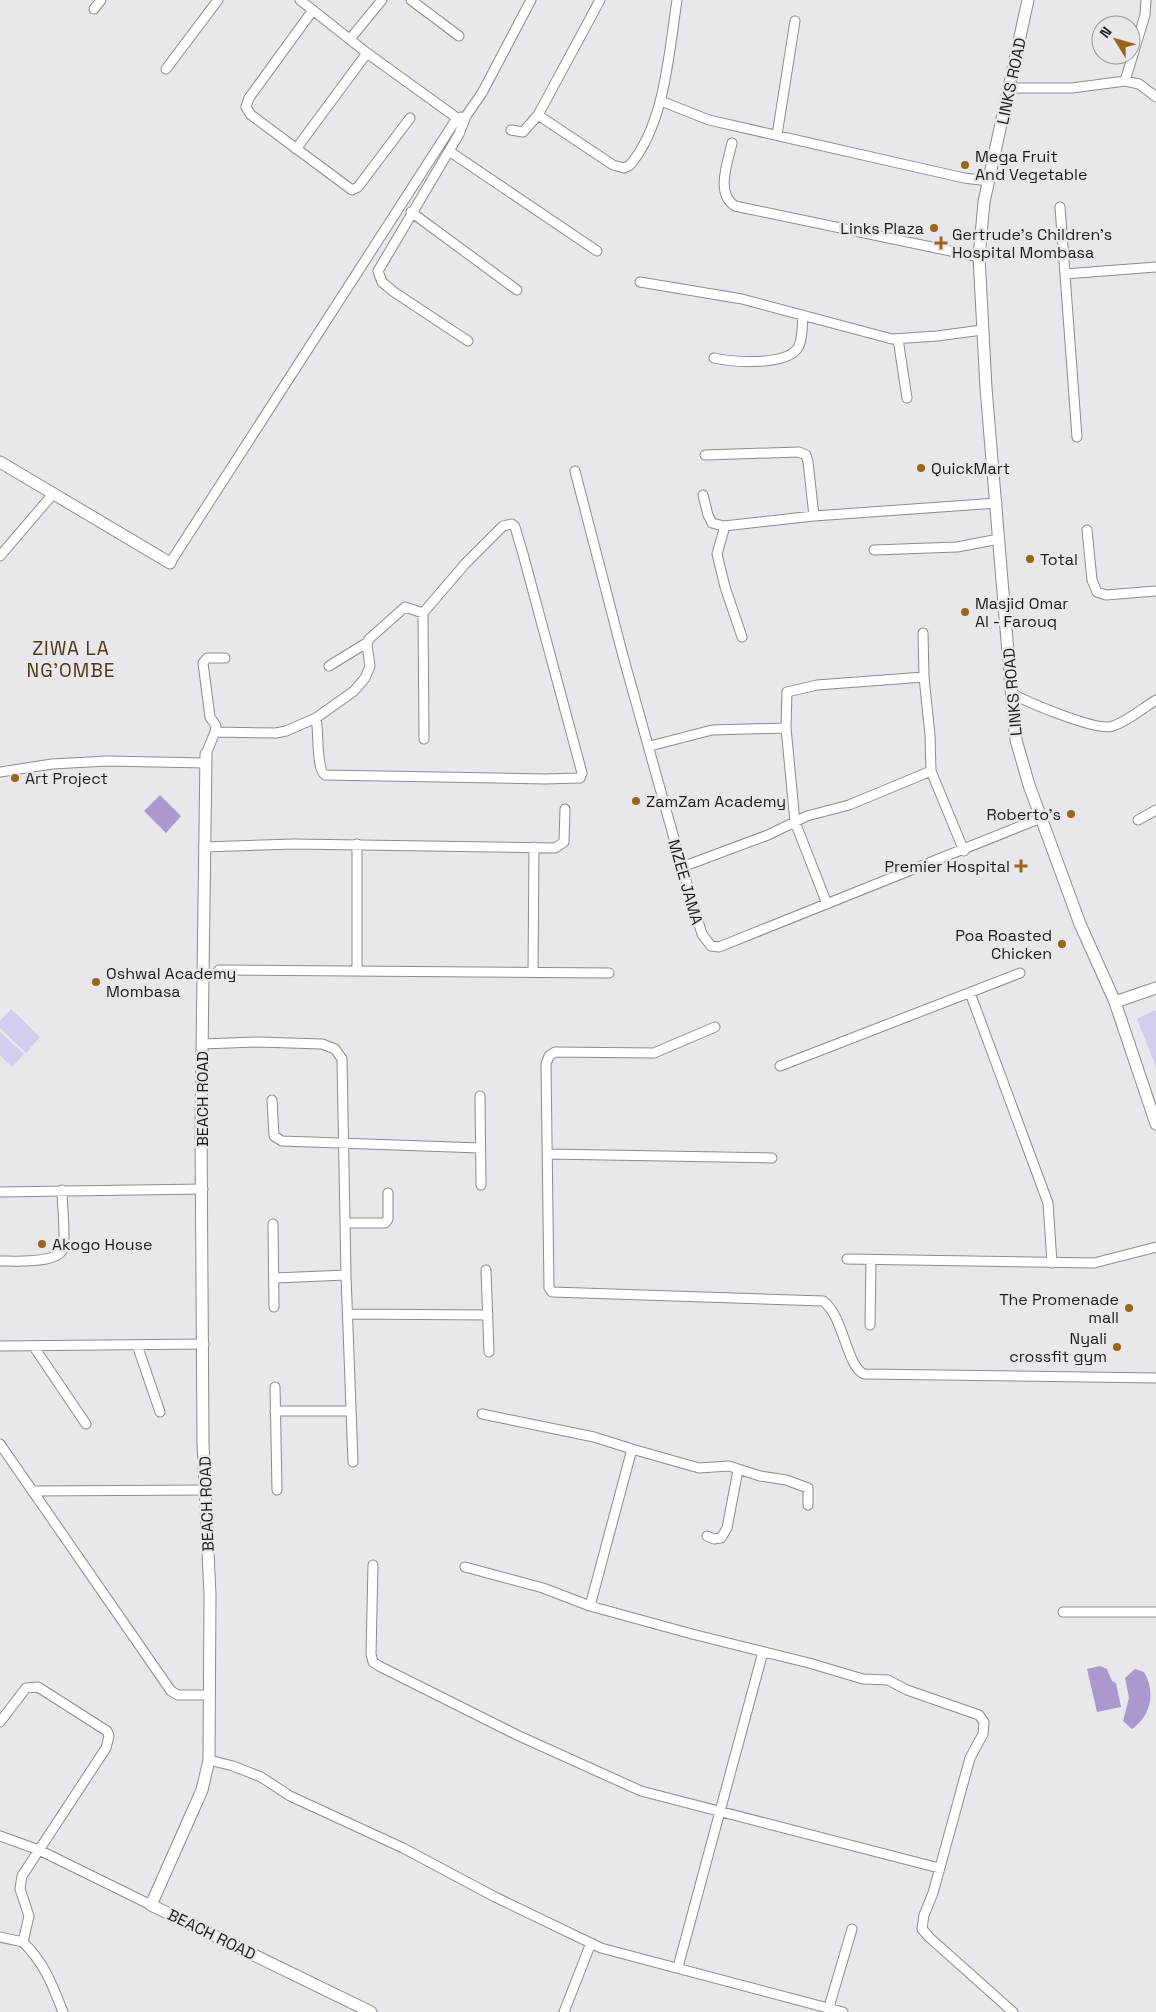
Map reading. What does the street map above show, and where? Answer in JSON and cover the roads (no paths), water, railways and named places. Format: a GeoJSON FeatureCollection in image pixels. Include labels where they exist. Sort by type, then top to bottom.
{"type":"FeatureCollection","features":[{"type":"Feature","properties":{"kind":"main road","name":"LINKS ROAD"},"geometry":{"type":"LineString","coordinates":[[1028,0],[984,202],[978,257],[982,330],[1011,693],[1020,757],[1080,924],[1115,1002],[1156,1124]]}},
{"type":"Feature","properties":{"kind":"main road"},"geometry":{"type":"LineString","coordinates":[[1,465],[170,562]]}},
{"type":"Feature","properties":{"kind":"main road","name":"BEACH ROAD"},"geometry":{"type":"LineString","coordinates":[[205,759],[202,1044],[203,1443],[210,1595],[209,1760],[202,1790],[151,1905],[371,2012]]}},
{"type":"Feature","properties":{"kind":"main road"},"geometry":{"type":"LineString","coordinates":[[1115,1002],[1156,988]]}},
{"type":"Feature","properties":{"kind":"street"},"geometry":{"type":"LineString","coordinates":[[94,9],[101,0]]}},
{"type":"Feature","properties":{"kind":"street"},"geometry":{"type":"LineString","coordinates":[[166,69],[218,0]]}},
{"type":"Feature","properties":{"kind":"street"},"geometry":{"type":"LineString","coordinates":[[300,0],[367,53],[461,117]]}},
{"type":"Feature","properties":{"kind":"street"},"geometry":{"type":"LineString","coordinates":[[350,39],[382,0]]}},
{"type":"Feature","properties":{"kind":"street"},"geometry":{"type":"LineString","coordinates":[[411,0],[459,36]]}},
{"type":"Feature","properties":{"kind":"street"},"geometry":{"type":"LineString","coordinates":[[170,562],[461,117],[482,92],[531,0]]}},
{"type":"Feature","properties":{"kind":"street"},"geometry":{"type":"LineString","coordinates":[[511,130],[523,132],[538,115],[600,0]]}},
{"type":"Feature","properties":{"kind":"street"},"geometry":{"type":"LineString","coordinates":[[538,115],[613,165],[624,168],[633,162],[661,102],[677,0]]}},
{"type":"Feature","properties":{"kind":"street"},"geometry":{"type":"LineString","coordinates":[[1125,80],[1145,15],[1146,0]]}},
{"type":"Feature","properties":{"kind":"street"},"geometry":{"type":"LineString","coordinates":[[313,10],[247,104],[247,111],[346,188],[355,190],[410,118]]}},
{"type":"Feature","properties":{"kind":"street"},"geometry":{"type":"LineString","coordinates":[[776,135],[795,21]]}},
{"type":"Feature","properties":{"kind":"street"},"geometry":{"type":"LineString","coordinates":[[296,149],[367,53]]}},
{"type":"Feature","properties":{"kind":"street"},"geometry":{"type":"LineString","coordinates":[[1009,88],[1072,88],[1125,80],[1139,84],[1156,97]]}},
{"type":"Feature","properties":{"kind":"street"},"geometry":{"type":"LineString","coordinates":[[661,102],[709,120],[954,176],[989,181]]}},
{"type":"Feature","properties":{"kind":"street"},"geometry":{"type":"LineString","coordinates":[[461,117],[449,150],[378,268],[379,278],[394,292],[468,340]]}},
{"type":"Feature","properties":{"kind":"street"},"geometry":{"type":"LineString","coordinates":[[732,143],[725,186],[727,197],[735,206],[978,257]]}},
{"type":"Feature","properties":{"kind":"street"},"geometry":{"type":"LineString","coordinates":[[449,150],[597,251]]}},
{"type":"Feature","properties":{"kind":"street"},"geometry":{"type":"LineString","coordinates":[[1060,207],[1077,437]]}},
{"type":"Feature","properties":{"kind":"street"},"geometry":{"type":"LineString","coordinates":[[410,212],[517,290]]}},
{"type":"Feature","properties":{"kind":"street"},"geometry":{"type":"LineString","coordinates":[[1065,274],[1156,267]]}},
{"type":"Feature","properties":{"kind":"street"},"geometry":{"type":"LineString","coordinates":[[640,282],[742,299],[885,338],[898,339],[982,330]]}},
{"type":"Feature","properties":{"kind":"street"},"geometry":{"type":"LineString","coordinates":[[714,358],[749,363],[792,353],[798,348],[804,315]]}},
{"type":"Feature","properties":{"kind":"street"},"geometry":{"type":"LineString","coordinates":[[898,339],[907,398]]}},
{"type":"Feature","properties":{"kind":"street"},"geometry":{"type":"LineString","coordinates":[[705,455],[799,452],[804,454],[808,462],[814,516]]}},
{"type":"Feature","properties":{"kind":"street","name":"MZEE JAMA"},"geometry":{"type":"LineString","coordinates":[[575,471],[623,656],[650,746],[682,867],[702,934],[707,943],[715,948],[964,851],[1041,818]]}},
{"type":"Feature","properties":{"kind":"street"},"geometry":{"type":"LineString","coordinates":[[0,556],[53,494]]}},
{"type":"Feature","properties":{"kind":"street"},"geometry":{"type":"LineString","coordinates":[[703,495],[712,523],[725,526],[814,516],[997,503]]}},
{"type":"Feature","properties":{"kind":"street"},"geometry":{"type":"LineString","coordinates":[[316,718],[319,731],[319,765],[320,771],[325,775],[580,778],[582,773],[573,737],[523,554],[513,525],[507,523],[503,526],[465,564],[423,613],[424,739]]}},
{"type":"Feature","properties":{"kind":"street"},"geometry":{"type":"LineString","coordinates":[[725,526],[717,554],[725,588],[742,637]]}},
{"type":"Feature","properties":{"kind":"street"},"geometry":{"type":"LineString","coordinates":[[1087,530],[1092,580],[1097,592],[1106,595],[1156,591]]}},
{"type":"Feature","properties":{"kind":"street"},"geometry":{"type":"LineString","coordinates":[[874,550],[956,547],[999,539]]}},
{"type":"Feature","properties":{"kind":"street"},"geometry":{"type":"LineString","coordinates":[[329,666],[368,642],[400,609],[408,607],[423,613]]}},
{"type":"Feature","properties":{"kind":"street"},"geometry":{"type":"LineString","coordinates":[[923,633],[924,677],[930,735],[931,771],[964,851]]}},
{"type":"Feature","properties":{"kind":"street"},"geometry":{"type":"LineString","coordinates":[[215,732],[276,733],[292,729],[316,718],[354,691],[365,678],[370,666],[368,642]]}},
{"type":"Feature","properties":{"kind":"street"},"geometry":{"type":"LineString","coordinates":[[0,772],[52,764],[205,759],[216,726],[210,717],[203,663],[207,658],[226,658]]}},
{"type":"Feature","properties":{"kind":"street"},"geometry":{"type":"LineString","coordinates":[[827,904],[794,822],[786,728],[786,698],[788,692],[793,689],[869,680],[924,677]]}},
{"type":"Feature","properties":{"kind":"street"},"geometry":{"type":"LineString","coordinates":[[1011,693],[1023,700],[1087,724],[1107,728],[1118,724],[1156,700]]}},
{"type":"Feature","properties":{"kind":"street"},"geometry":{"type":"LineString","coordinates":[[650,746],[712,730],[786,728]]}},
{"type":"Feature","properties":{"kind":"street"},"geometry":{"type":"LineString","coordinates":[[682,867],[768,835],[807,816],[849,804],[931,771]]}},
{"type":"Feature","properties":{"kind":"street"},"geometry":{"type":"LineString","coordinates":[[204,847],[357,844],[555,848],[563,844],[565,809]]}},
{"type":"Feature","properties":{"kind":"street"},"geometry":{"type":"LineString","coordinates":[[1138,820],[1156,810]]}},
{"type":"Feature","properties":{"kind":"street"},"geometry":{"type":"LineString","coordinates":[[357,844],[357,971]]}},
{"type":"Feature","properties":{"kind":"street"},"geometry":{"type":"LineString","coordinates":[[534,847],[534,972]]}},
{"type":"Feature","properties":{"kind":"street"},"geometry":{"type":"LineString","coordinates":[[219,970],[609,973]]}},
{"type":"Feature","properties":{"kind":"street"},"geometry":{"type":"LineString","coordinates":[[780,1066],[1020,973]]}},
{"type":"Feature","properties":{"kind":"street"},"geometry":{"type":"LineString","coordinates":[[970,993],[1048,1203],[1052,1263]]}},
{"type":"Feature","properties":{"kind":"street"},"geometry":{"type":"LineString","coordinates":[[715,1027],[664,1049],[646,1054],[585,1052],[552,1054],[546,1064],[549,1288],[554,1293],[823,1301],[836,1317],[855,1365],[864,1374],[1156,1378]]}},
{"type":"Feature","properties":{"kind":"street"},"geometry":{"type":"LineString","coordinates":[[202,1044],[322,1044],[335,1049],[344,1063],[346,1275],[350,1411],[354,1462]]}},
{"type":"Feature","properties":{"kind":"street"},"geometry":{"type":"LineString","coordinates":[[480,1096],[481,1185]]}},
{"type":"Feature","properties":{"kind":"street"},"geometry":{"type":"LineString","coordinates":[[272,1100],[274,1131],[278,1140],[480,1148]]}},
{"type":"Feature","properties":{"kind":"street"},"geometry":{"type":"LineString","coordinates":[[548,1154],[772,1158]]}},
{"type":"Feature","properties":{"kind":"street"},"geometry":{"type":"LineString","coordinates":[[0,1192],[203,1189]]}},
{"type":"Feature","properties":{"kind":"street"},"geometry":{"type":"LineString","coordinates":[[0,1261],[46,1259],[59,1255],[64,1247],[62,1190]]}},
{"type":"Feature","properties":{"kind":"street"},"geometry":{"type":"LineString","coordinates":[[345,1223],[386,1223],[388,1219],[388,1192]]}},
{"type":"Feature","properties":{"kind":"street"},"geometry":{"type":"LineString","coordinates":[[273,1224],[274,1307]]}},
{"type":"Feature","properties":{"kind":"street"},"geometry":{"type":"LineString","coordinates":[[847,1259],[871,1261],[1052,1263],[1105,1261],[1156,1247]]}},
{"type":"Feature","properties":{"kind":"street"},"geometry":{"type":"LineString","coordinates":[[870,1325],[871,1261]]}},
{"type":"Feature","properties":{"kind":"street"},"geometry":{"type":"LineString","coordinates":[[486,1270],[489,1352]]}},
{"type":"Feature","properties":{"kind":"street"},"geometry":{"type":"LineString","coordinates":[[275,1278],[346,1275]]}},
{"type":"Feature","properties":{"kind":"street"},"geometry":{"type":"LineString","coordinates":[[348,1314],[488,1315]]}},
{"type":"Feature","properties":{"kind":"street"},"geometry":{"type":"LineString","coordinates":[[0,1346],[204,1344]]}},
{"type":"Feature","properties":{"kind":"street"},"geometry":{"type":"LineString","coordinates":[[136,1345],[160,1412]]}},
{"type":"Feature","properties":{"kind":"street"},"geometry":{"type":"LineString","coordinates":[[34,1347],[86,1424]]}},
{"type":"Feature","properties":{"kind":"street"},"geometry":{"type":"LineString","coordinates":[[275,1387],[277,1490]]}},
{"type":"Feature","properties":{"kind":"street"},"geometry":{"type":"LineString","coordinates":[[275,1411],[350,1411]]}},
{"type":"Feature","properties":{"kind":"street"},"geometry":{"type":"LineString","coordinates":[[482,1414],[594,1437],[699,1468],[729,1466],[738,1470],[786,1480],[808,1488],[808,1505]]}},
{"type":"Feature","properties":{"kind":"street"},"geometry":{"type":"LineString","coordinates":[[0,1444],[171,1691],[178,1695],[209,1695]]}},
{"type":"Feature","properties":{"kind":"street"},"geometry":{"type":"LineString","coordinates":[[590,1606],[632,1448]]}},
{"type":"Feature","properties":{"kind":"street"},"geometry":{"type":"LineString","coordinates":[[707,1536],[714,1539],[722,1538],[726,1528],[738,1470]]}},
{"type":"Feature","properties":{"kind":"street"},"geometry":{"type":"LineString","coordinates":[[32,1491],[206,1490]]}},
{"type":"Feature","properties":{"kind":"street"},"geometry":{"type":"LineString","coordinates":[[372,1565],[370,1654],[376,1665],[617,1782],[641,1791],[720,1813],[939,1868]]}},
{"type":"Feature","properties":{"kind":"street"},"geometry":{"type":"LineString","coordinates":[[465,1567],[543,1588],[590,1606],[863,1679],[888,1680],[907,1690],[979,1715],[984,1722],[984,1734],[970,1758],[922,1925],[924,1932],[1013,2012]]}},
{"type":"Feature","properties":{"kind":"street"},"geometry":{"type":"LineString","coordinates":[[1062,1612],[1156,1612]]}},
{"type":"Feature","properties":{"kind":"street"},"geometry":{"type":"LineString","coordinates":[[678,1967],[763,1652]]}},
{"type":"Feature","properties":{"kind":"street"},"geometry":{"type":"LineString","coordinates":[[0,1722],[26,1688],[38,1687],[107,1731],[109,1736],[106,1748],[38,1850],[19,1884],[29,1916],[23,1942]]}},
{"type":"Feature","properties":{"kind":"street"},"geometry":{"type":"LineString","coordinates":[[209,1760],[233,1766],[261,1777],[290,1796],[402,1848],[495,1897],[590,1943],[618,1953],[678,1967],[843,2012]]}},
{"type":"Feature","properties":{"kind":"street"},"geometry":{"type":"LineString","coordinates":[[0,1836],[38,1850],[151,1905]]}},
{"type":"Feature","properties":{"kind":"street"},"geometry":{"type":"LineString","coordinates":[[829,2007],[852,1929]]}},
{"type":"Feature","properties":{"kind":"street"},"geometry":{"type":"LineString","coordinates":[[0,1937],[23,1942],[37,1956],[47,1971],[63,2012]]}},
{"type":"Feature","properties":{"kind":"street"},"geometry":{"type":"LineString","coordinates":[[564,2012],[590,1943]]}},
{"type":"Feature","properties":{"kind":"place","name":"Mega Fruit And Vegetable"},"geometry":{"type":"Point","coordinates":[965,165]}},
{"type":"Feature","properties":{"kind":"place","name":"Links Plaza"},"geometry":{"type":"Point","coordinates":[934,228]}},
{"type":"Feature","properties":{"kind":"place","name":"Gertrude's Children's Hospital Mombasa"},"geometry":{"type":"Point","coordinates":[941,243]}},
{"type":"Feature","properties":{"kind":"place","name":"QuickMart"},"geometry":{"type":"Point","coordinates":[921,468]}},
{"type":"Feature","properties":{"kind":"place","name":"Total"},"geometry":{"type":"Point","coordinates":[1030,559]}},
{"type":"Feature","properties":{"kind":"place","name":"Masjid Omar Al - Farouq"},"geometry":{"type":"Point","coordinates":[965,612]}},
{"type":"Feature","properties":{"kind":"place","name":"Art Project"},"geometry":{"type":"Point","coordinates":[15,778]}},
{"type":"Feature","properties":{"kind":"place","name":"ZamZam Academy"},"geometry":{"type":"Point","coordinates":[636,801]}},
{"type":"Feature","properties":{"kind":"place","name":"Roberto's"},"geometry":{"type":"Point","coordinates":[1071,814]}},
{"type":"Feature","properties":{"kind":"place","name":"Premier Hospital"},"geometry":{"type":"Point","coordinates":[1021,866]}},
{"type":"Feature","properties":{"kind":"place","name":"Poa Roasted Chicken"},"geometry":{"type":"Point","coordinates":[1062,944]}},
{"type":"Feature","properties":{"kind":"place","name":"Oshwal Academy Mombasa"},"geometry":{"type":"Point","coordinates":[96,982]}},
{"type":"Feature","properties":{"kind":"place","name":"Akogo House"},"geometry":{"type":"Point","coordinates":[42,1244]}},
{"type":"Feature","properties":{"kind":"place","name":"The Promenade mall"},"geometry":{"type":"Point","coordinates":[1129,1308]}},
{"type":"Feature","properties":{"kind":"place","name":"Nyali crossfit gym"},"geometry":{"type":"Point","coordinates":[1117,1347]}},
{"type":"Feature","properties":{"kind":"district","name":"ZIWA LA NG'OMBE"},"geometry":{"type":"Point","coordinates":[71,659]}}]}
